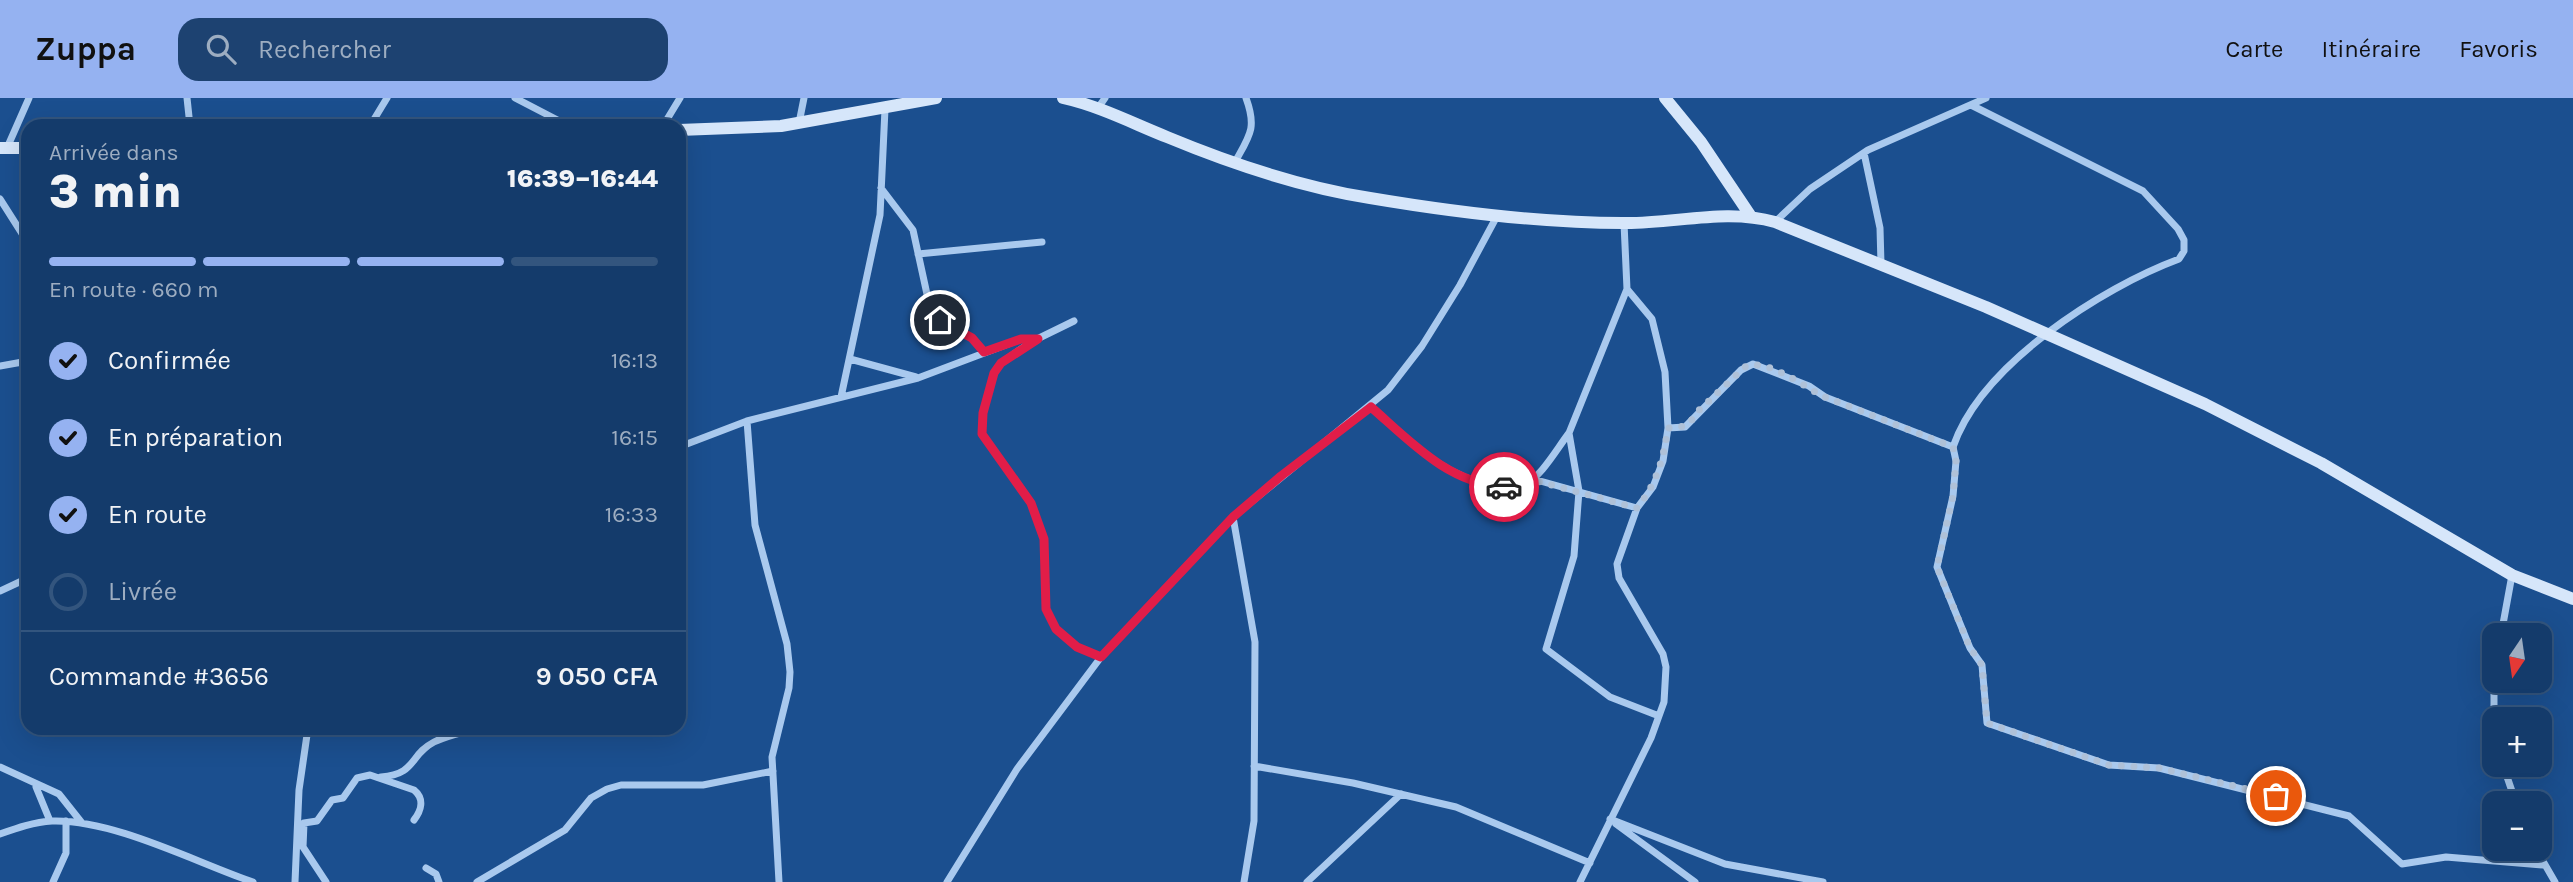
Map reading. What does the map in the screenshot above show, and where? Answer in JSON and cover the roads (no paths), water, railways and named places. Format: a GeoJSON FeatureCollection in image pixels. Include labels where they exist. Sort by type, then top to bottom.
{"type":"FeatureCollection","features":[{"type":"Feature","properties":{"kind":"main road"},"geometry":{"type":"LineString","coordinates":[[686,130],[798,123],[936,98]]}},
{"type":"Feature","properties":{"kind":"main road"},"geometry":{"type":"LineString","coordinates":[[1063,98],[1101,103],[1235,162],[1300,183],[1357,196],[1497,216],[1623,223],[1750,215],[1776,222],[2049,334],[2269,435],[2512,575],[2573,599]]}},
{"type":"Feature","properties":{"kind":"main road"},"geometry":{"type":"LineString","coordinates":[[1671,101],[1722,170],[1750,215]]}},
{"type":"Feature","properties":{"kind":"street"},"geometry":{"type":"LineString","coordinates":[[4,148],[29,98]]}},
{"type":"Feature","properties":{"kind":"street"},"geometry":{"type":"LineString","coordinates":[[187,98],[189,119]]}},
{"type":"Feature","properties":{"kind":"street"},"geometry":{"type":"LineString","coordinates":[[374,119],[387,98]]}},
{"type":"Feature","properties":{"kind":"street"},"geometry":{"type":"LineString","coordinates":[[516,98],[556,119]]}},
{"type":"Feature","properties":{"kind":"street"},"geometry":{"type":"LineString","coordinates":[[667,119],[680,98]]}},
{"type":"Feature","properties":{"kind":"street"},"geometry":{"type":"LineString","coordinates":[[798,123],[804,98]]}},
{"type":"Feature","properties":{"kind":"street"},"geometry":{"type":"LineString","coordinates":[[1235,162],[1251,134],[1253,119],[1246,98]]}},
{"type":"Feature","properties":{"kind":"street"},"geometry":{"type":"LineString","coordinates":[[1776,222],[1810,189],[1864,153],[1986,98]]}},
{"type":"Feature","properties":{"kind":"street"},"geometry":{"type":"LineString","coordinates":[[1971,105],[2143,191],[2178,229],[2184,251],[2179,259],[2076,313],[1994,382],[1960,425],[1953,447],[1956,461],[1953,496],[1937,567],[1970,648],[1982,665],[1987,723],[2109,765],[2159,768],[2349,816],[2402,864],[2446,857],[2543,865]]}},
{"type":"Feature","properties":{"kind":"street"},"geometry":{"type":"LineString","coordinates":[[841,397],[880,215],[886,109]]}},
{"type":"Feature","properties":{"kind":"street"},"geometry":{"type":"LineString","coordinates":[[1864,153],[1880,228],[1881,264]]}},
{"type":"Feature","properties":{"kind":"street"},"geometry":{"type":"LineString","coordinates":[[881,188],[913,230],[930,308],[947,327],[972,338],[984,352]]}},
{"type":"Feature","properties":{"kind":"street"},"geometry":{"type":"LineString","coordinates":[[1,201],[21,223]]}},
{"type":"Feature","properties":{"kind":"street"},"geometry":{"type":"LineString","coordinates":[[1,201],[21,232]]}},
{"type":"Feature","properties":{"kind":"street"},"geometry":{"type":"LineString","coordinates":[[947,882],[1017,769],[1101,657],[1233,517],[1281,476],[1371,407],[1422,346],[1476,259],[1497,216]]}},
{"type":"Feature","properties":{"kind":"street"},"geometry":{"type":"LineString","coordinates":[[1371,407],[1438,466],[1473,482],[1519,488],[1533,480],[1569,433],[1627,289],[1623,223]]}},
{"type":"Feature","properties":{"kind":"street"},"geometry":{"type":"LineString","coordinates":[[918,254],[1042,242]]}},
{"type":"Feature","properties":{"kind":"street"},"geometry":{"type":"LineString","coordinates":[[1580,882],[1659,716],[1667,679],[1663,654],[1645,618],[1619,578],[1617,564],[1637,508],[1653,487],[1662,461],[1668,428],[1665,372],[1652,319],[1627,289]]}},
{"type":"Feature","properties":{"kind":"street"},"geometry":{"type":"LineString","coordinates":[[1074,321],[1038,339],[1001,363],[994,373],[983,413],[982,434],[1031,503],[1044,539],[1046,609],[1056,629],[1077,647],[1101,657]]}},
{"type":"Feature","properties":{"kind":"street"},"geometry":{"type":"LineString","coordinates":[[686,444],[747,421],[918,378],[1021,339],[1038,339]]}},
{"type":"Feature","properties":{"kind":"street"},"geometry":{"type":"LineString","coordinates":[[850,359],[918,378]]}},
{"type":"Feature","properties":{"kind":"street"},"geometry":{"type":"LineString","coordinates":[[0,366],[21,362]]}},
{"type":"Feature","properties":{"kind":"street"},"geometry":{"type":"LineString","coordinates":[[1668,428],[1685,427],[1691,423],[1696,413],[1741,370],[1753,364],[1953,447]]}},
{"type":"Feature","properties":{"kind":"street"},"geometry":{"type":"LineString","coordinates":[[747,421],[755,525],[787,644],[790,672],[789,688],[772,757],[779,882]]}},
{"type":"Feature","properties":{"kind":"street"},"geometry":{"type":"LineString","coordinates":[[1569,433],[1579,491],[1574,556],[1546,649],[1610,697],[1659,716]]}},
{"type":"Feature","properties":{"kind":"street"},"geometry":{"type":"LineString","coordinates":[[1533,480],[1637,508]]}},
{"type":"Feature","properties":{"kind":"street"},"geometry":{"type":"LineString","coordinates":[[1233,517],[1254,624],[1254,821],[1244,882]]}},
{"type":"Feature","properties":{"kind":"street"},"geometry":{"type":"LineString","coordinates":[[2503,623],[2512,575]]}},
{"type":"Feature","properties":{"kind":"street"},"geometry":{"type":"LineString","coordinates":[[0,591],[21,581]]}},
{"type":"Feature","properties":{"kind":"street"},"geometry":{"type":"LineString","coordinates":[[295,882],[299,790],[307,735]]}},
{"type":"Feature","properties":{"kind":"street"},"geometry":{"type":"LineString","coordinates":[[380,777],[398,776],[433,742],[458,735]]}},
{"type":"Feature","properties":{"kind":"street"},"geometry":{"type":"LineString","coordinates":[[1254,766],[1401,794],[1478,813],[1590,863]]}},
{"type":"Feature","properties":{"kind":"street"},"geometry":{"type":"LineString","coordinates":[[0,768],[36,787],[59,794],[82,823]]}},
{"type":"Feature","properties":{"kind":"street"},"geometry":{"type":"LineString","coordinates":[[477,882],[565,830],[591,799],[607,789],[621,785],[703,785],[773,771]]}},
{"type":"Feature","properties":{"kind":"street"},"geometry":{"type":"LineString","coordinates":[[327,882],[303,848],[304,823],[317,821],[332,800],[343,798],[357,778],[370,775],[380,777],[419,794],[421,804],[414,821]]}},
{"type":"Feature","properties":{"kind":"street"},"geometry":{"type":"LineString","coordinates":[[36,787],[50,821]]}},
{"type":"Feature","properties":{"kind":"street"},"geometry":{"type":"LineString","coordinates":[[1307,882],[1401,794]]}},
{"type":"Feature","properties":{"kind":"street"},"geometry":{"type":"LineString","coordinates":[[1610,820],[1695,882]]}},
{"type":"Feature","properties":{"kind":"street"},"geometry":{"type":"LineString","coordinates":[[1610,820],[1725,864],[1823,882]]}},
{"type":"Feature","properties":{"kind":"street"},"geometry":{"type":"LineString","coordinates":[[0,834],[50,821],[82,823],[200,859],[253,882]]}},
{"type":"Feature","properties":{"kind":"street"},"geometry":{"type":"LineString","coordinates":[[54,882],[66,853],[66,821]]}},
{"type":"Feature","properties":{"kind":"street"},"geometry":{"type":"LineString","coordinates":[[2541,861],[2555,882]]}},
{"type":"Feature","properties":{"kind":"street"},"geometry":{"type":"LineString","coordinates":[[426,868],[436,874],[439,882]]}}]}
